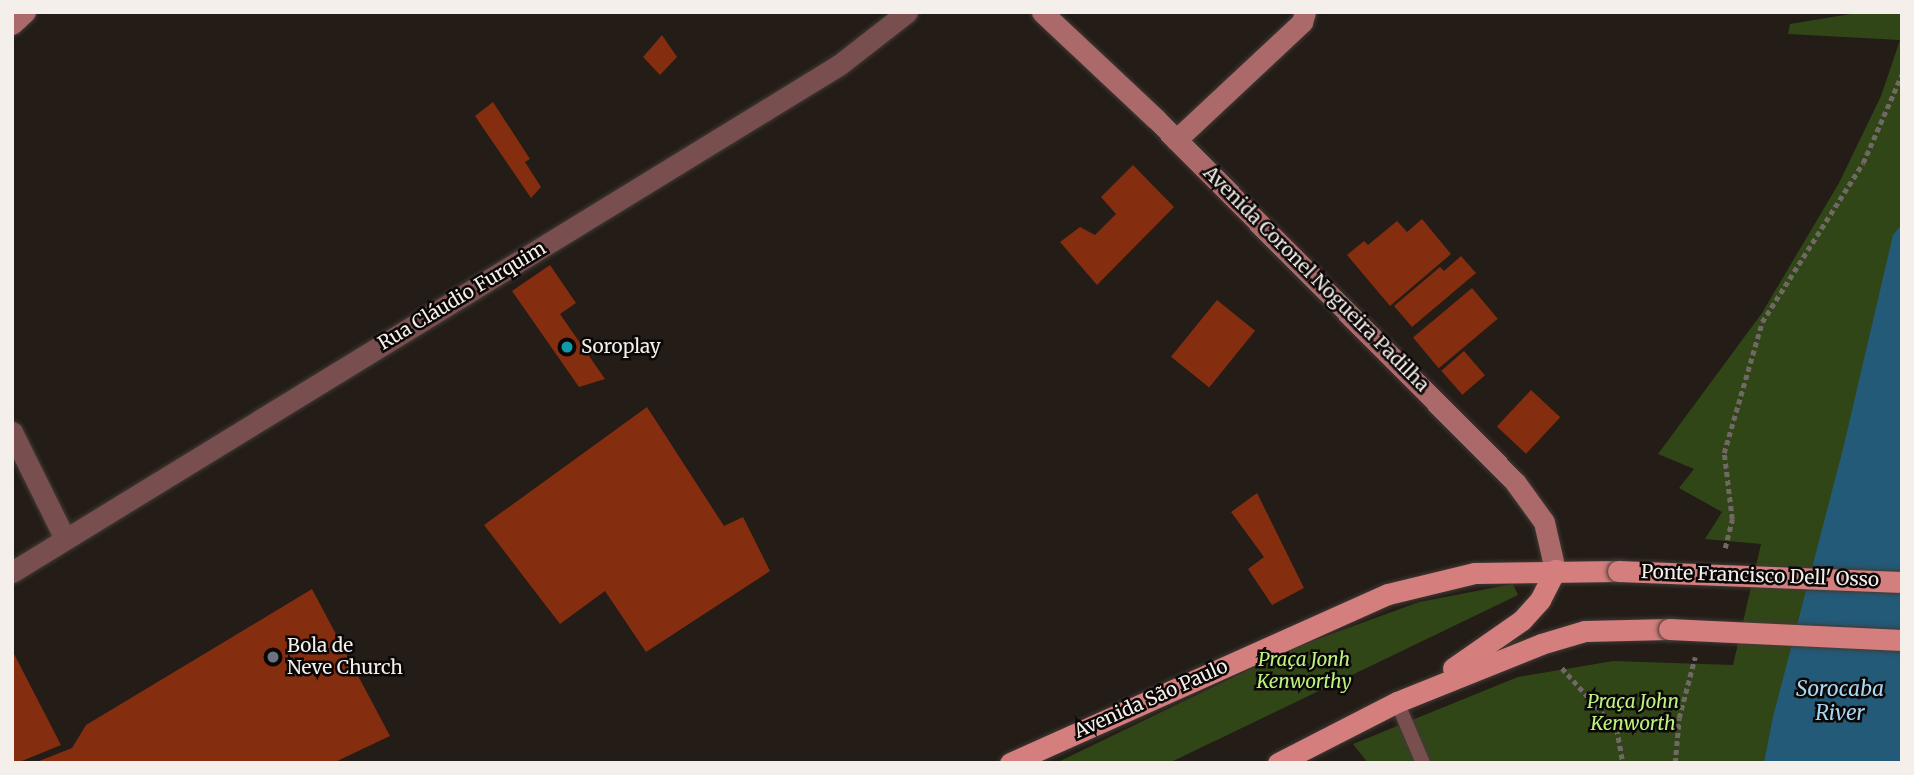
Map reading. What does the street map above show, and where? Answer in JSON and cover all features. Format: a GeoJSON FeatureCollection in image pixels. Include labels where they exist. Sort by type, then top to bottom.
{"type":"FeatureCollection","features":[{"type":"Feature","properties":{"kind":"main road"},"geometry":{"type":"LineString","coordinates":[[12,24],[25,12]]}},
{"type":"Feature","properties":{"kind":"main road","name":"Avenida Coronel Nogueira Padilha"},"geometry":{"type":"LineString","coordinates":[[1042,12],[1177,140],[1515,482],[1544,522],[1555,570]]}},
{"type":"Feature","properties":{"kind":"main road"},"geometry":{"type":"LineString","coordinates":[[1177,140],[1302,22],[1305,12]]}},
{"type":"Feature","properties":{"kind":"main road"},"geometry":{"type":"LineString","coordinates":[[1278,763],[1397,702],[1475,655],[1522,620],[1540,600],[1555,570]]}},
{"type":"Feature","properties":{"kind":"main road","name":"Avenida São Paulo"},"geometry":{"type":"LineString","coordinates":[[1010,763],[1388,594],[1475,573],[1618,571]]}},
{"type":"Feature","properties":{"kind":"main road","name":"Ponte Francisco Dell' Osso"},"geometry":{"type":"LineString","coordinates":[[1618,571],[1902,582]]}},
{"type":"Feature","properties":{"kind":"main road"},"geometry":{"type":"LineString","coordinates":[[1397,702],[1541,644],[1586,631],[1669,629],[1902,640]]}},
{"type":"Feature","properties":{"kind":"street","name":"Rua Cláudio Furquim"},"geometry":{"type":"LineString","coordinates":[[12,572],[839,65],[907,12]]}},
{"type":"Feature","properties":{"kind":"street"},"geometry":{"type":"LineString","coordinates":[[12,432],[65,539]]}},
{"type":"Feature","properties":{"kind":"lane"},"geometry":{"type":"LineString","coordinates":[[1397,702],[1423,763]]}},
{"type":"Feature","properties":{"kind":"path"},"geometry":{"type":"LineString","coordinates":[[1722,559],[1732,519],[1724,453],[1762,322],[1863,163],[1902,74]]}},
{"type":"Feature","properties":{"kind":"path"},"geometry":{"type":"LineString","coordinates":[[1541,644],[1617,729],[1623,763]]}},
{"type":"Feature","properties":{"kind":"path"},"geometry":{"type":"LineString","coordinates":[[1675,763],[1678,718],[1696,652]]}},
{"type":"Feature","properties":{"kind":"green space","name":"Praça John Kenworth"},"geometry":{"type":"Polygon","coordinates":[[[1863,12],[1900,12],[1902,21],[1902,763],[1368,763],[1353,744],[1518,677],[1613,661],[1733,665],[1761,544],[1705,539],[1722,512],[1679,488],[1694,469],[1658,454],[1762,313],[1839,183],[1881,96],[1900,40],[1788,34],[1790,24],[1863,12]]]}},
{"type":"Feature","properties":{"kind":"green space","name":"Praça Jonh Kenworthy"},"geometry":{"type":"Polygon","coordinates":[[[1513,584],[1518,595],[1169,763],[1056,763],[1296,647],[1419,602],[1513,584]]]}},
{"type":"Feature","properties":{"kind":"water","name":"Sorocaba River"},"geometry":{"type":"Polygon","coordinates":[[[1902,224],[1902,763],[1764,763],[1773,717],[1843,449],[1893,235],[1902,224]]]}},
{"type":"Feature","properties":{"kind":"building"},"geometry":{"type":"Polygon","coordinates":[[[662,35],[677,57],[660,75],[643,57],[662,35]]]}},
{"type":"Feature","properties":{"kind":"building"},"geometry":{"type":"Polygon","coordinates":[[[493,102],[530,159],[525,162],[541,187],[531,198],[475,116],[493,102]]]}},
{"type":"Feature","properties":{"kind":"building"},"geometry":{"type":"Polygon","coordinates":[[[1133,165],[1174,207],[1097,285],[1060,242],[1080,227],[1095,235],[1116,214],[1101,197],[1133,165]]]}},
{"type":"Feature","properties":{"kind":"building"},"geometry":{"type":"Polygon","coordinates":[[[1422,219],[1451,254],[1390,306],[1347,255],[1364,241],[1368,245],[1397,221],[1407,232],[1422,219]]]}},
{"type":"Feature","properties":{"kind":"building"},"geometry":{"type":"Polygon","coordinates":[[[1461,256],[1476,273],[1412,327],[1394,306],[1440,267],[1444,271],[1461,256]]]}},
{"type":"Feature","properties":{"kind":"building","name":"Soroplay"},"geometry":{"type":"Polygon","coordinates":[[[550,265],[576,303],[560,314],[605,379],[579,387],[512,291],[550,265]]]}},
{"type":"Feature","properties":{"kind":"building"},"geometry":{"type":"Polygon","coordinates":[[[1472,288],[1498,319],[1439,368],[1413,337],[1472,288]]]}},
{"type":"Feature","properties":{"kind":"building"},"geometry":{"type":"Polygon","coordinates":[[[1217,300],[1255,331],[1209,388],[1171,357],[1217,300]]]}},
{"type":"Feature","properties":{"kind":"building"},"geometry":{"type":"Polygon","coordinates":[[[1464,351],[1485,375],[1462,395],[1441,371],[1464,351]]]}},
{"type":"Feature","properties":{"kind":"building"},"geometry":{"type":"Polygon","coordinates":[[[1531,390],[1560,417],[1526,454],[1497,427],[1531,390]]]}},
{"type":"Feature","properties":{"kind":"building"},"geometry":{"type":"Polygon","coordinates":[[[647,407],[724,526],[743,517],[770,571],[646,652],[605,591],[560,624],[484,525],[647,407]]]}},
{"type":"Feature","properties":{"kind":"building"},"geometry":{"type":"Polygon","coordinates":[[[1257,493],[1304,588],[1272,605],[1248,569],[1264,557],[1231,512],[1257,493]]]}},
{"type":"Feature","properties":{"kind":"building","name":"Bola de Neve Church"},"geometry":{"type":"Polygon","coordinates":[[[312,589],[390,736],[333,763],[34,763],[72,748],[86,725],[312,589]]]}},
{"type":"Feature","properties":{"kind":"building"},"geometry":{"type":"Polygon","coordinates":[[[12,650],[61,745],[17,763],[12,763],[12,650]]]}},
{"type":"Feature","properties":{"kind":"place","name":"Soroplay"},"geometry":{"type":"Point","coordinates":[567,347]}},
{"type":"Feature","properties":{"kind":"place","name":"Bola de Neve Church"},"geometry":{"type":"Point","coordinates":[273,657]}}]}
